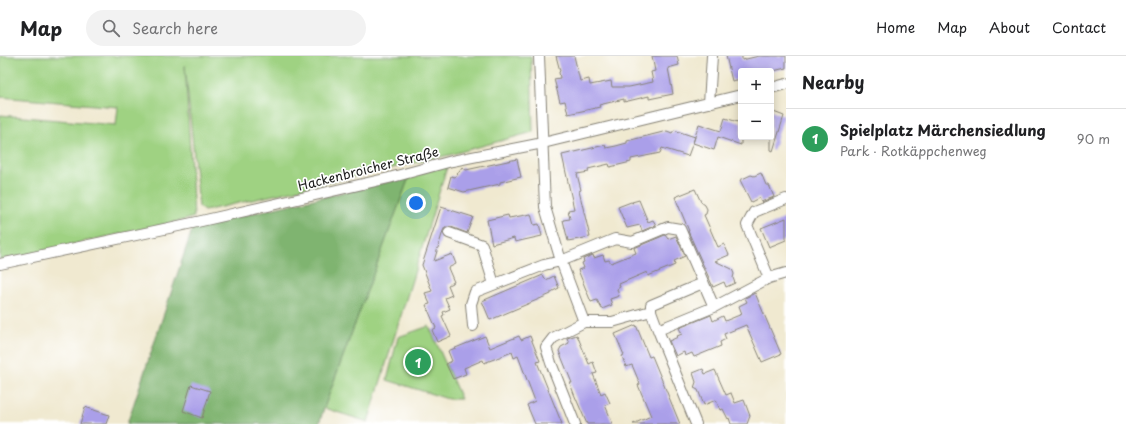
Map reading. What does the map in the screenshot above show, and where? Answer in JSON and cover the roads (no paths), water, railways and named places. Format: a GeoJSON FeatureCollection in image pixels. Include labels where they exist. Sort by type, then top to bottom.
{"type":"FeatureCollection","features":[{"type":"Feature","properties":{"kind":"street"},"geometry":{"type":"LineString","coordinates":[[539,56],[545,207],[561,261],[584,322]]}},
{"type":"Feature","properties":{"kind":"street"},"geometry":{"type":"LineString","coordinates":[[709,103],[712,56]]}},
{"type":"Feature","properties":{"kind":"street"},"geometry":{"type":"LineString","coordinates":[[774,87],[786,84]]}},
{"type":"Feature","properties":{"kind":"street","name":"Hackenbroicher Straße"},"geometry":{"type":"LineString","coordinates":[[0,264],[197,222],[389,178],[452,161],[543,143],[738,96]]}},
{"type":"Feature","properties":{"kind":"street"},"geometry":{"type":"LineString","coordinates":[[769,278],[747,225],[754,212],[786,199]]}},
{"type":"Feature","properties":{"kind":"street"},"geometry":{"type":"LineString","coordinates":[[473,326],[471,304],[475,292],[544,265],[561,261],[615,239],[632,242],[668,227],[680,229],[714,307]]}},
{"type":"Feature","properties":{"kind":"street"},"geometry":{"type":"LineString","coordinates":[[449,233],[482,246],[494,284]]}},
{"type":"Feature","properties":{"kind":"street"},"geometry":{"type":"LineString","coordinates":[[658,330],[714,307],[769,278],[786,273]]}},
{"type":"Feature","properties":{"kind":"street"},"geometry":{"type":"LineString","coordinates":[[696,424],[658,330],[651,311],[651,305],[703,284]]}},
{"type":"Feature","properties":{"kind":"street"},"geometry":{"type":"LineString","coordinates":[[575,424],[546,347],[553,338],[584,322],[612,322],[651,311]]}},
{"type":"Feature","properties":{"kind":"place","name":"Spielplatz Märchensiedlung"},"geometry":{"type":"Point","coordinates":[418,362]}}]}
